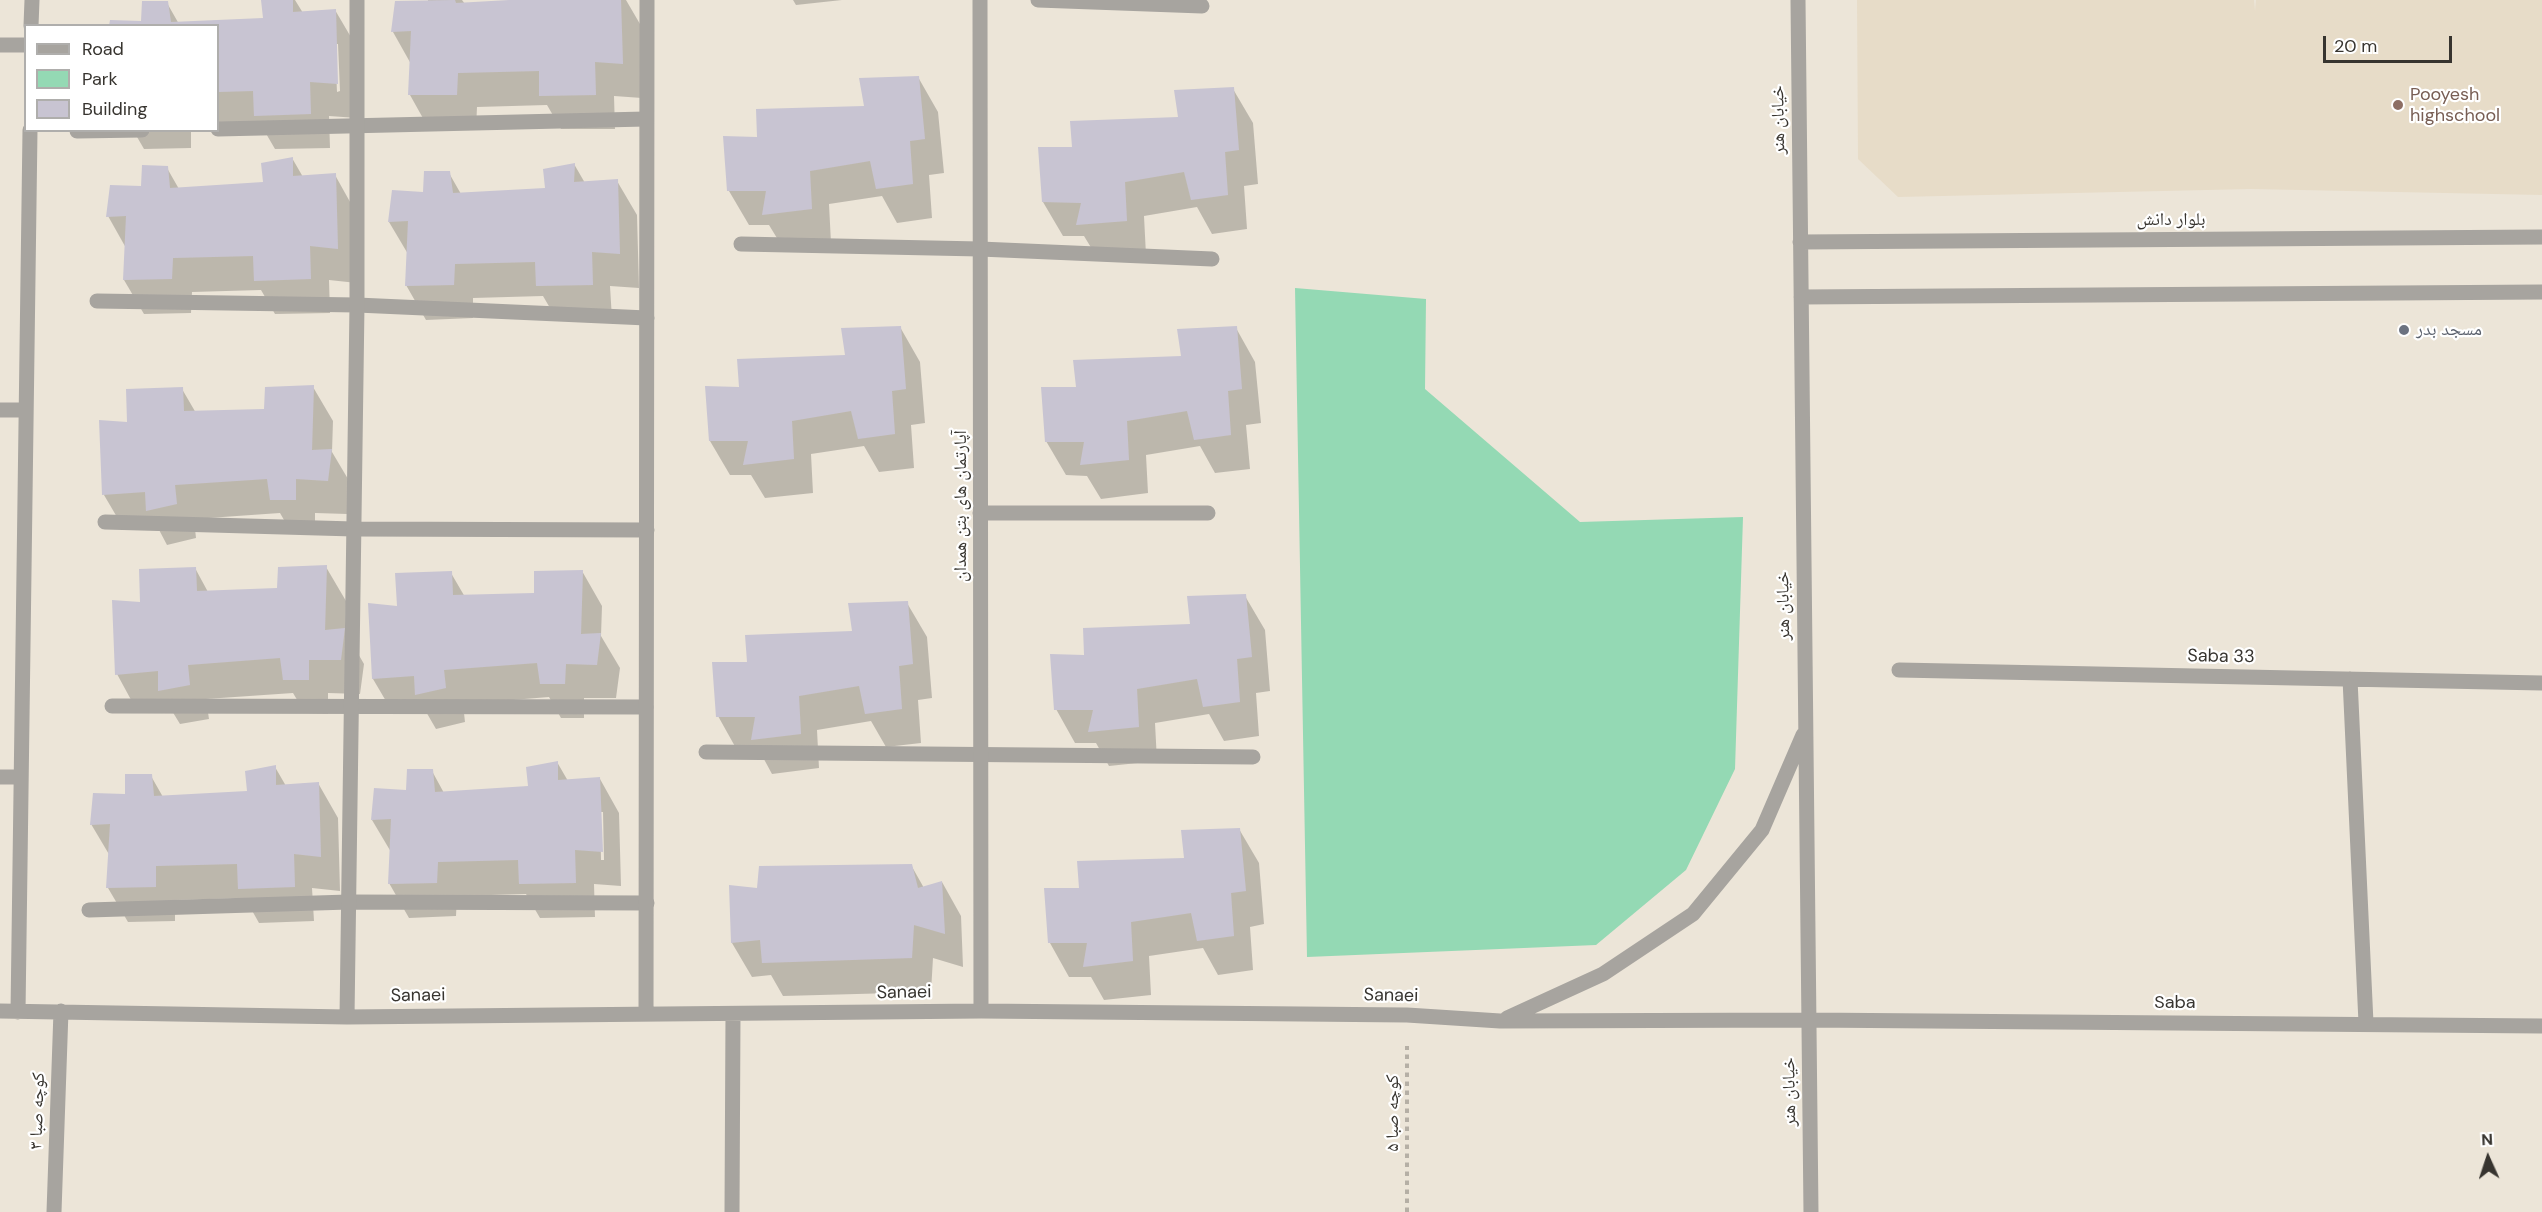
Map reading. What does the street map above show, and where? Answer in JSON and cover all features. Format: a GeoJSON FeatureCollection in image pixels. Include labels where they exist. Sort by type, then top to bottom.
{"type":"FeatureCollection","features":[{"type":"Feature","properties":{"kind":"street"},"geometry":{"type":"LineString","coordinates":[[31,24],[32,0]]}},
{"type":"Feature","properties":{"kind":"street"},"geometry":{"type":"LineString","coordinates":[[347,1017],[357,305],[357,0]]}},
{"type":"Feature","properties":{"kind":"street"},"geometry":{"type":"LineString","coordinates":[[646,1013],[647,0]]}},
{"type":"Feature","properties":{"kind":"street","name":"آپارتمان های بتن همدان"},"geometry":{"type":"LineString","coordinates":[[980,0],[981,1011]]}},
{"type":"Feature","properties":{"kind":"street"},"geometry":{"type":"LineString","coordinates":[[1038,0],[1202,6]]}},
{"type":"Feature","properties":{"kind":"street","name":"خیابان هنر"},"geometry":{"type":"LineString","coordinates":[[1798,0],[1811,1212]]}},
{"type":"Feature","properties":{"kind":"street"},"geometry":{"type":"LineString","coordinates":[[0,45],[24,45]]}},
{"type":"Feature","properties":{"kind":"street"},"geometry":{"type":"LineString","coordinates":[[219,129],[357,128],[646,119]]}},
{"type":"Feature","properties":{"kind":"street"},"geometry":{"type":"LineString","coordinates":[[18,1012],[30,132]]}},
{"type":"Feature","properties":{"kind":"street","name":"بلوار دانش"},"geometry":{"type":"LineString","coordinates":[[1800,242],[2542,237]]}},
{"type":"Feature","properties":{"kind":"street"},"geometry":{"type":"LineString","coordinates":[[741,244],[980,249],[1212,258]]}},
{"type":"Feature","properties":{"kind":"street"},"geometry":{"type":"LineString","coordinates":[[1801,297],[2542,292]]}},
{"type":"Feature","properties":{"kind":"street"},"geometry":{"type":"LineString","coordinates":[[97,301],[357,305],[647,318]]}},
{"type":"Feature","properties":{"kind":"street"},"geometry":{"type":"LineString","coordinates":[[0,410],[26,410]]}},
{"type":"Feature","properties":{"kind":"street"},"geometry":{"type":"LineString","coordinates":[[980,513],[1208,513]]}},
{"type":"Feature","properties":{"kind":"street"},"geometry":{"type":"LineString","coordinates":[[105,522],[354,529],[647,530]]}},
{"type":"Feature","properties":{"kind":"street","name":"Saba 33"},"geometry":{"type":"LineString","coordinates":[[1899,670],[2542,683]]}},
{"type":"Feature","properties":{"kind":"street"},"geometry":{"type":"LineString","coordinates":[[2350,679],[2366,1023]]}},
{"type":"Feature","properties":{"kind":"street"},"geometry":{"type":"LineString","coordinates":[[112,706],[646,707]]}},
{"type":"Feature","properties":{"kind":"street"},"geometry":{"type":"LineString","coordinates":[[1500,1022],[1603,974],[1694,914],[1762,830],[1805,730]]}},
{"type":"Feature","properties":{"kind":"street"},"geometry":{"type":"LineString","coordinates":[[706,752],[1253,757]]}},
{"type":"Feature","properties":{"kind":"street"},"geometry":{"type":"LineString","coordinates":[[0,777],[21,777]]}},
{"type":"Feature","properties":{"kind":"street"},"geometry":{"type":"LineString","coordinates":[[89,910],[349,902],[647,903]]}},
{"type":"Feature","properties":{"kind":"street","name":"Sanaei"},"geometry":{"type":"LineString","coordinates":[[0,1011],[347,1017],[981,1011],[1407,1015],[1500,1022],[1809,1020]]}},
{"type":"Feature","properties":{"kind":"street","name":"کوچه صبا ۳"},"geometry":{"type":"LineString","coordinates":[[54,1212],[61,1011]]}},
{"type":"Feature","properties":{"kind":"street"},"geometry":{"type":"LineString","coordinates":[[732,1212],[733,1014]]}},
{"type":"Feature","properties":{"kind":"street","name":"Saba"},"geometry":{"type":"LineString","coordinates":[[1809,1020],[2542,1026]]}},
{"type":"Feature","properties":{"kind":"path","name":"کوچه صبا ۵"},"geometry":{"type":"LineString","coordinates":[[1407,1015],[1407,1212]]}},
{"type":"Feature","properties":{"kind":"shaded area"},"geometry":{"type":"Polygon","coordinates":[[[1857,0],[2254,0],[2255,11],[2256,0],[2542,0],[2542,195],[2251,189],[1898,197],[1858,159],[1857,0]]]}},
{"type":"Feature","properties":{"kind":"green space"},"geometry":{"type":"Polygon","coordinates":[[[1295,288],[1426,299],[1425,389],[1580,522],[1743,517],[1735,769],[1686,870],[1596,945],[1307,957],[1295,288]]]}},
{"type":"Feature","properties":{"kind":"building"},"geometry":{"type":"Polygon","coordinates":[[[261,0],[293,0],[293,12],[336,9],[338,84],[310,82],[311,114],[254,116],[253,91],[219,92],[219,24],[109,24],[110,20],[141,21],[142,1],[168,1],[171,22],[263,18],[261,0]]]}},
{"type":"Feature","properties":{"kind":"building"},"geometry":{"type":"Polygon","coordinates":[[[455,0],[456,3],[509,0],[621,0],[623,64],[595,62],[596,95],[539,96],[539,71],[458,73],[457,95],[408,95],[411,31],[391,32],[395,1],[455,0]]]}},
{"type":"Feature","properties":{"kind":"building"},"geometry":{"type":"Polygon","coordinates":[[[919,76],[925,139],[910,141],[913,184],[876,189],[870,161],[810,171],[812,209],[762,215],[766,191],[727,191],[723,136],[757,137],[756,109],[864,106],[859,78],[919,76]]]}},
{"type":"Feature","properties":{"kind":"building"},"geometry":{"type":"Polygon","coordinates":[[[1234,87],[1239,150],[1225,152],[1228,195],[1191,200],[1184,172],[1125,182],[1127,221],[1076,225],[1081,203],[1042,202],[1038,147],[1072,147],[1070,121],[1178,117],[1174,90],[1234,87]]]}},
{"type":"Feature","properties":{"kind":"building"},"geometry":{"type":"Polygon","coordinates":[[[293,157],[293,176],[336,173],[338,249],[310,246],[311,279],[254,281],[253,256],[173,258],[172,279],[123,280],[126,216],[106,217],[110,185],[141,186],[142,165],[168,166],[170,188],[263,182],[261,163],[293,157]]]}},
{"type":"Feature","properties":{"kind":"building"},"geometry":{"type":"Polygon","coordinates":[[[575,163],[574,182],[618,179],[620,254],[592,252],[593,285],[536,286],[535,262],[455,264],[454,285],[405,286],[408,221],[388,222],[392,190],[423,192],[424,171],[450,171],[453,193],[545,188],[543,169],[575,163]]]}},
{"type":"Feature","properties":{"kind":"building"},"geometry":{"type":"Polygon","coordinates":[[[901,326],[906,389],[892,391],[895,434],[858,439],[851,411],[792,421],[794,459],[743,465],[748,441],[709,441],[705,386],[739,387],[737,359],[845,355],[841,328],[901,326]]]}},
{"type":"Feature","properties":{"kind":"building"},"geometry":{"type":"Polygon","coordinates":[[[1237,326],[1242,389],[1228,391],[1231,435],[1194,440],[1187,411],[1127,421],[1129,460],[1080,465],[1084,442],[1045,442],[1041,387],[1076,387],[1073,360],[1181,356],[1177,329],[1237,326]]]}},
{"type":"Feature","properties":{"kind":"building"},"geometry":{"type":"Polygon","coordinates":[[[314,385],[312,450],[332,449],[328,481],[296,479],[296,500],[270,500],[267,479],[175,485],[177,504],[146,511],[145,492],[102,495],[99,420],[127,422],[126,389],[183,387],[184,411],[264,409],[265,387],[314,385]]]}},
{"type":"Feature","properties":{"kind":"building"},"geometry":{"type":"Polygon","coordinates":[[[327,565],[325,630],[345,628],[341,660],[309,660],[309,680],[283,680],[280,658],[188,665],[190,685],[158,691],[158,671],[115,675],[112,600],[140,602],[139,569],[196,567],[197,591],[277,588],[278,567],[327,565]]]}},
{"type":"Feature","properties":{"kind":"building"},"geometry":{"type":"Polygon","coordinates":[[[583,570],[581,634],[601,633],[597,665],[566,664],[565,684],[540,684],[537,663],[444,670],[446,688],[415,695],[414,676],[372,679],[368,603],[397,606],[395,573],[452,571],[453,595],[534,593],[534,571],[583,570]]]}},
{"type":"Feature","properties":{"kind":"building"},"geometry":{"type":"Polygon","coordinates":[[[1246,594],[1252,657],[1237,659],[1240,702],[1203,707],[1197,679],[1137,689],[1139,727],[1088,732],[1093,710],[1054,710],[1050,654],[1084,655],[1083,628],[1190,624],[1187,596],[1246,594]]]}},
{"type":"Feature","properties":{"kind":"building"},"geometry":{"type":"Polygon","coordinates":[[[908,601],[913,664],[899,666],[902,709],[865,714],[859,686],[799,696],[801,734],[751,740],[755,717],[716,717],[712,662],[747,662],[745,635],[852,631],[848,603],[908,601]]]}},
{"type":"Feature","properties":{"kind":"building"},"geometry":{"type":"Polygon","coordinates":[[[558,761],[558,780],[600,777],[603,852],[575,850],[576,883],[519,884],[518,860],[438,862],[437,883],[388,884],[391,819],[371,820],[374,788],[406,790],[407,769],[433,769],[435,792],[528,786],[526,767],[558,761]]]}},
{"type":"Feature","properties":{"kind":"building"},"geometry":{"type":"Polygon","coordinates":[[[276,765],[276,785],[319,782],[321,857],[294,854],[295,887],[238,889],[237,864],[156,866],[156,887],[106,888],[110,824],[90,825],[93,793],[125,794],[125,774],[152,774],[154,796],[247,791],[245,771],[276,765]]]}},
{"type":"Feature","properties":{"kind":"building"},"geometry":{"type":"Polygon","coordinates":[[[1240,828],[1246,891],[1231,893],[1234,936],[1197,941],[1191,913],[1131,922],[1133,961],[1083,967],[1087,943],[1048,943],[1044,888],[1079,888],[1077,861],[1184,858],[1181,830],[1240,828]]]}},
{"type":"Feature","properties":{"kind":"building"},"geometry":{"type":"Polygon","coordinates":[[[912,864],[918,888],[942,881],[945,934],[914,925],[912,958],[762,963],[760,940],[731,943],[729,885],[757,888],[759,866],[912,864]]]}},
{"type":"Feature","properties":{"kind":"place","name":"Pooyesh highschool"},"geometry":{"type":"Point","coordinates":[2398,105]}},
{"type":"Feature","properties":{"kind":"place","name":"مسجد بدر"},"geometry":{"type":"Point","coordinates":[2404,330]}}]}
